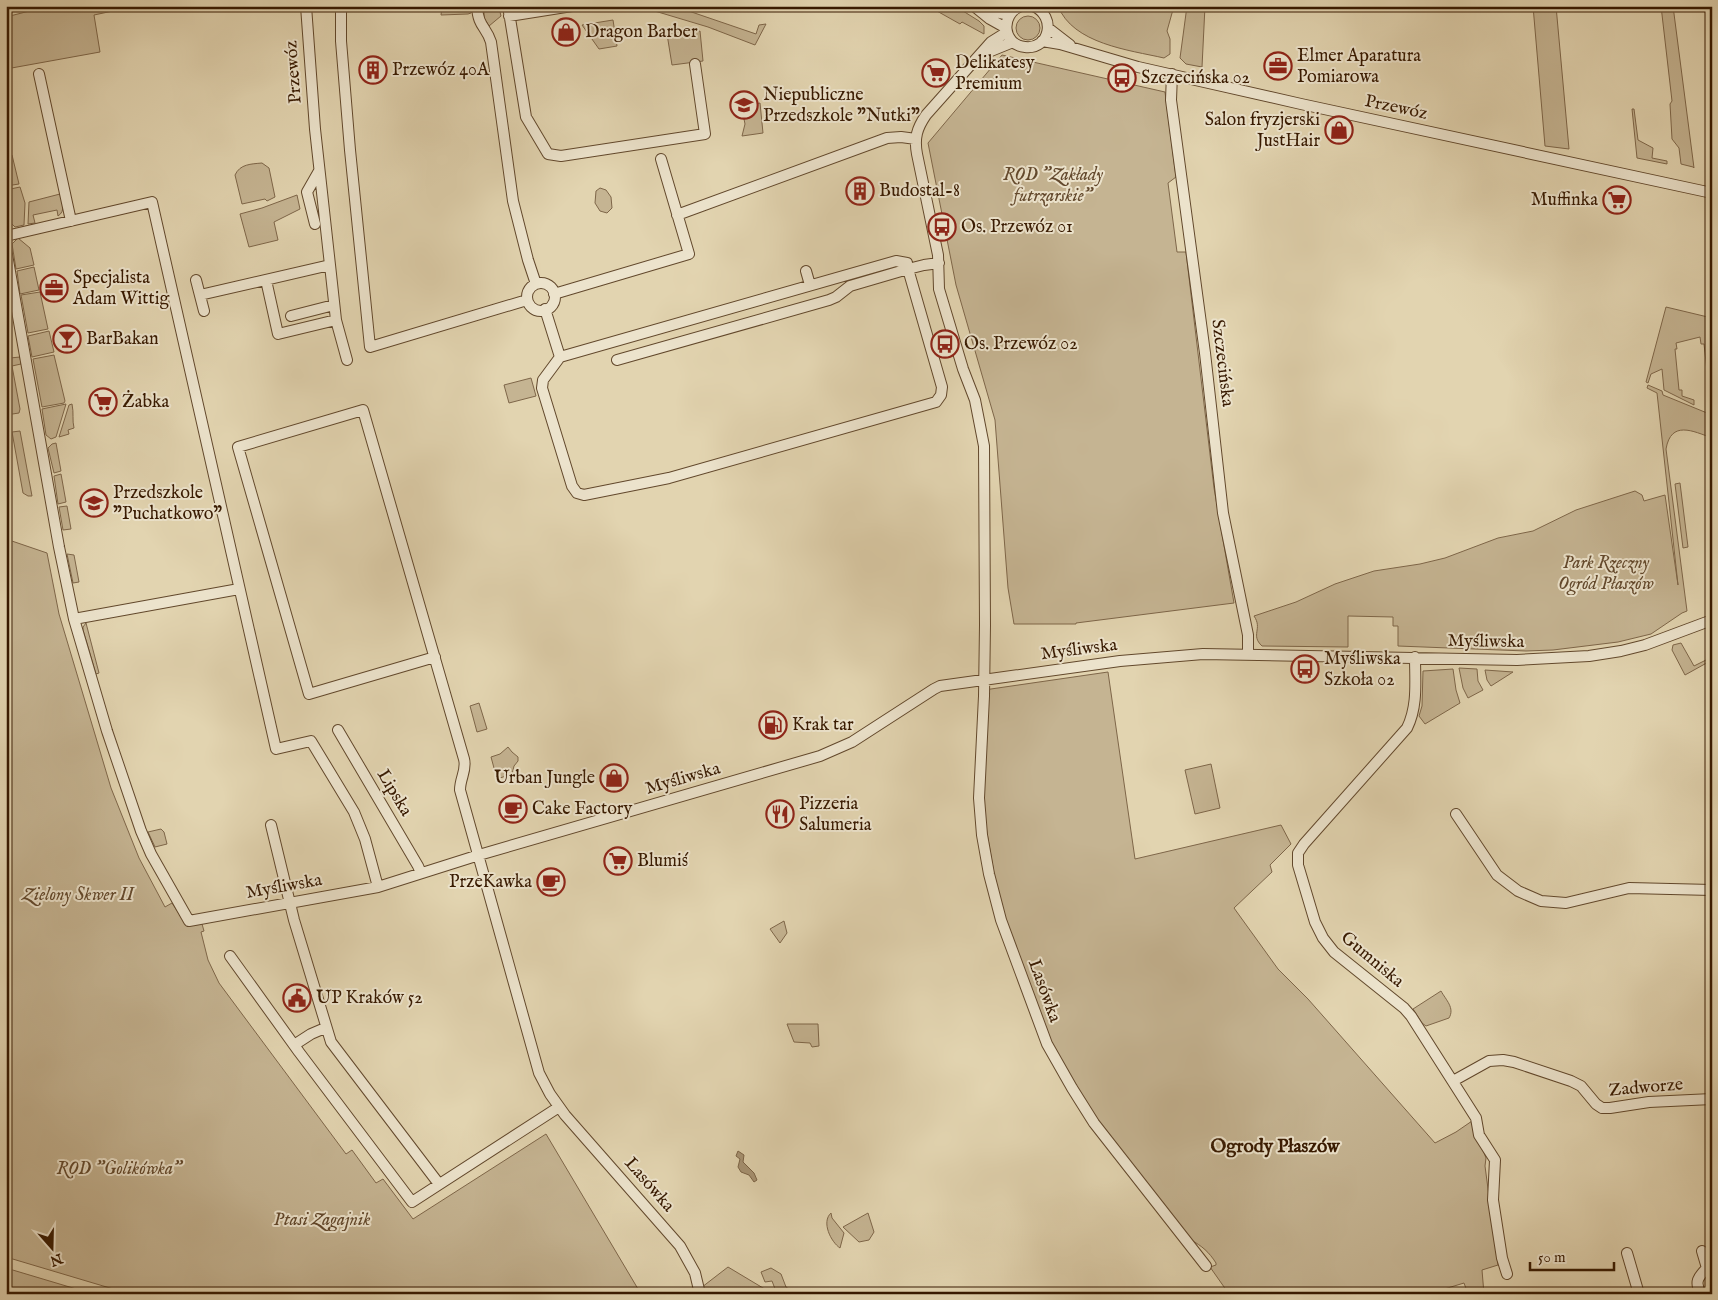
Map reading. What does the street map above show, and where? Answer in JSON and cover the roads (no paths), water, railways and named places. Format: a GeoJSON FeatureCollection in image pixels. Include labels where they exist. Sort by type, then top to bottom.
{"type":"FeatureCollection","features":[{"type":"Feature","properties":{"kind":"street","name":"Przewóz"},"geometry":{"type":"LineString","coordinates":[[306,6],[316,136],[334,305],[336,320],[347,360]]}},
{"type":"Feature","properties":{"kind":"street"},"geometry":{"type":"LineString","coordinates":[[342,6],[341,41],[370,348],[528,300]]}},
{"type":"Feature","properties":{"kind":"street"},"geometry":{"type":"LineString","coordinates":[[477,6],[479,22],[491,42],[513,201],[536,284]]}},
{"type":"Feature","properties":{"kind":"street"},"geometry":{"type":"LineString","coordinates":[[572,6],[509,11],[526,116],[548,154],[561,156],[705,134],[695,64]]}},
{"type":"Feature","properties":{"kind":"street"},"geometry":{"type":"LineString","coordinates":[[677,214],[887,138],[916,139],[919,126],[926,115],[991,42],[1006,30],[1009,15],[1020,6]]}},
{"type":"Feature","properties":{"kind":"street"},"geometry":{"type":"LineString","coordinates":[[975,7],[1009,15]]}},
{"type":"Feature","properties":{"kind":"street"},"geometry":{"type":"LineString","coordinates":[[975,7],[990,20],[1006,30],[1013,42],[1018,46],[1031,47],[1042,41],[1048,28],[1046,17],[1036,7]]}},
{"type":"Feature","properties":{"kind":"street","name":"Przewóz"},"geometry":{"type":"LineString","coordinates":[[1048,28],[1075,49]]}},
{"type":"Feature","properties":{"kind":"street","name":"Przewóz"},"geometry":{"type":"LineString","coordinates":[[1042,41],[1114,61],[1712,193]]}},
{"type":"Feature","properties":{"kind":"street"},"geometry":{"type":"LineString","coordinates":[[978,56],[1013,42]]}},
{"type":"Feature","properties":{"kind":"street"},"geometry":{"type":"LineString","coordinates":[[39,74],[71,221]]}},
{"type":"Feature","properties":{"kind":"street","name":"Szczecińska"},"geometry":{"type":"LineString","coordinates":[[1172,74],[1172,108],[1205,353],[1224,513],[1248,635],[1248,655]]}},
{"type":"Feature","properties":{"kind":"street","name":"Lasówka"},"geometry":{"type":"LineString","coordinates":[[916,139],[917,154],[939,263],[939,289],[963,369],[975,400],[984,446],[984,680],[979,798],[989,874],[1001,920],[1046,1044],[1094,1123],[1206,1266]]}},
{"type":"Feature","properties":{"kind":"street"},"geometry":{"type":"LineString","coordinates":[[848,160],[853,150]]}},
{"type":"Feature","properties":{"kind":"street"},"geometry":{"type":"LineString","coordinates":[[554,294],[690,254],[661,159]]}},
{"type":"Feature","properties":{"kind":"street"},"geometry":{"type":"LineString","coordinates":[[315,224],[307,192],[320,171]]}},
{"type":"Feature","properties":{"kind":"street"},"geometry":{"type":"LineString","coordinates":[[6,236],[152,202],[276,749],[311,742],[354,812],[365,839],[378,887]]}},
{"type":"Feature","properties":{"kind":"street"},"geometry":{"type":"LineString","coordinates":[[6,250],[59,547],[74,619],[239,588]]}},
{"type":"Feature","properties":{"kind":"street"},"geometry":{"type":"LineString","coordinates":[[896,261],[907,263],[908,269],[942,387],[941,395],[936,402],[669,478],[584,495],[576,492],[572,486],[542,388],[543,380],[560,357],[896,261]]}},
{"type":"Feature","properties":{"kind":"street"},"geometry":{"type":"LineString","coordinates":[[618,360],[829,300],[850,286],[908,269],[939,263]]}},
{"type":"Feature","properties":{"kind":"street"},"geometry":{"type":"LineString","coordinates":[[200,295],[330,265]]}},
{"type":"Feature","properties":{"kind":"street"},"geometry":{"type":"LineString","coordinates":[[806,271],[810,285]]}},
{"type":"Feature","properties":{"kind":"street"},"geometry":{"type":"LineString","coordinates":[[196,280],[204,311]]}},
{"type":"Feature","properties":{"kind":"street"},"geometry":{"type":"LineString","coordinates":[[266,280],[278,334],[336,320]]}},
{"type":"Feature","properties":{"kind":"street"},"geometry":{"type":"LineString","coordinates":[[536,284],[548,285],[554,294],[552,304],[545,309],[534,309],[528,300],[527,294],[529,289],[536,284]]}},
{"type":"Feature","properties":{"kind":"street"},"geometry":{"type":"LineString","coordinates":[[291,316],[334,305]]}},
{"type":"Feature","properties":{"kind":"street"},"geometry":{"type":"LineString","coordinates":[[545,309],[560,357]]}},
{"type":"Feature","properties":{"kind":"street"},"geometry":{"type":"LineString","coordinates":[[672,325],[677,343]]}},
{"type":"Feature","properties":{"kind":"street"},"geometry":{"type":"LineString","coordinates":[[230,956],[412,1202],[558,1107],[544,1084],[533,1055],[460,790],[465,766],[464,758],[435,657],[363,410],[238,447],[310,694],[435,657]]}},
{"type":"Feature","properties":{"kind":"street","name":"Myśliwska"},"geometry":{"type":"LineString","coordinates":[[74,619],[107,731],[141,831],[151,854],[189,921],[378,887],[479,855],[820,756],[852,742],[940,686],[1176,655],[1415,657],[1517,660],[1607,654],[1645,646],[1712,620]]}},
{"type":"Feature","properties":{"kind":"street","name":"Gumniska"},"geometry":{"type":"LineString","coordinates":[[1415,657],[1414,707],[1412,719],[1407,728],[1304,844],[1298,852],[1298,865],[1315,922],[1328,945],[1404,1008],[1415,1020],[1476,1118],[1479,1135],[1495,1160],[1493,1200],[1502,1258],[1507,1274]]}},
{"type":"Feature","properties":{"kind":"street","name":"Lipska"},"geometry":{"type":"LineString","coordinates":[[338,730],[421,873]]}},
{"type":"Feature","properties":{"kind":"street"},"geometry":{"type":"LineString","coordinates":[[1456,814],[1497,875],[1518,891],[1541,901],[1566,903],[1629,888],[1712,890]]}},
{"type":"Feature","properties":{"kind":"street"},"geometry":{"type":"LineString","coordinates":[[271,825],[289,903],[331,1042],[439,1184]]}},
{"type":"Feature","properties":{"kind":"street"},"geometry":{"type":"LineString","coordinates":[[294,1045],[311,1034],[326,1028]]}},
{"type":"Feature","properties":{"kind":"street","name":"Zadworze"},"geometry":{"type":"LineString","coordinates":[[1453,1082],[1489,1061],[1503,1060],[1571,1081],[1581,1086],[1596,1104],[1602,1108],[1649,1102],[1712,1099]]}},
{"type":"Feature","properties":{"kind":"street","name":"Lasówka"},"geometry":{"type":"LineString","coordinates":[[558,1107],[680,1246],[694,1273],[700,1294]]}},
{"type":"Feature","properties":{"kind":"street"},"geometry":{"type":"LineString","coordinates":[[1701,1294],[1696,1282],[1698,1276],[1709,1268],[1702,1251]]}},
{"type":"Feature","properties":{"kind":"street"},"geometry":{"type":"LineString","coordinates":[[1627,1253],[1639,1294]]}},
{"type":"Feature","properties":{"kind":"place","name":"Dragon Barber"},"geometry":{"type":"Point","coordinates":[566,32]}},
{"type":"Feature","properties":{"kind":"place","name":"Elmer Aparatura Pomiarowa"},"geometry":{"type":"Point","coordinates":[1278,66]}},
{"type":"Feature","properties":{"kind":"place","name":"Przewóz 40A"},"geometry":{"type":"Point","coordinates":[373,70]}},
{"type":"Feature","properties":{"kind":"place","name":"Delikatesy Premium"},"geometry":{"type":"Point","coordinates":[936,73]}},
{"type":"Feature","properties":{"kind":"place","name":"Szczecińska 02"},"geometry":{"type":"Point","coordinates":[1122,78]}},
{"type":"Feature","properties":{"kind":"place","name":"Niepubliczne Przedszkole \"Nutki\""},"geometry":{"type":"Point","coordinates":[744,105]}},
{"type":"Feature","properties":{"kind":"place","name":"Salon fryzjerski JustHair"},"geometry":{"type":"Point","coordinates":[1339,130]}},
{"type":"Feature","properties":{"kind":"place","name":"Budostal-8"},"geometry":{"type":"Point","coordinates":[860,191]}},
{"type":"Feature","properties":{"kind":"place","name":"Muffinka"},"geometry":{"type":"Point","coordinates":[1617,200]}},
{"type":"Feature","properties":{"kind":"place","name":"Os. Przewóz 01"},"geometry":{"type":"Point","coordinates":[942,227]}},
{"type":"Feature","properties":{"kind":"place","name":"Specjalista Adam Wittig"},"geometry":{"type":"Point","coordinates":[54,288]}},
{"type":"Feature","properties":{"kind":"place","name":"BarBakan"},"geometry":{"type":"Point","coordinates":[67,339]}},
{"type":"Feature","properties":{"kind":"place","name":"Os. Przewóz 02"},"geometry":{"type":"Point","coordinates":[945,344]}},
{"type":"Feature","properties":{"kind":"place","name":"Żabka"},"geometry":{"type":"Point","coordinates":[103,402]}},
{"type":"Feature","properties":{"kind":"place","name":"Przedszkole \"Puchatkowo\""},"geometry":{"type":"Point","coordinates":[94,503]}},
{"type":"Feature","properties":{"kind":"place","name":"Myśliwska Szkoła 02"},"geometry":{"type":"Point","coordinates":[1305,669]}},
{"type":"Feature","properties":{"kind":"place","name":"Krak tar"},"geometry":{"type":"Point","coordinates":[773,725]}},
{"type":"Feature","properties":{"kind":"place","name":"Urban Jungle"},"geometry":{"type":"Point","coordinates":[614,778]}},
{"type":"Feature","properties":{"kind":"place","name":"Cake Factory"},"geometry":{"type":"Point","coordinates":[513,809]}},
{"type":"Feature","properties":{"kind":"place","name":"Pizzeria Salumeria"},"geometry":{"type":"Point","coordinates":[780,814]}},
{"type":"Feature","properties":{"kind":"place","name":"Blumiś"},"geometry":{"type":"Point","coordinates":[618,861]}},
{"type":"Feature","properties":{"kind":"place","name":"PrzeKawka"},"geometry":{"type":"Point","coordinates":[551,882]}},
{"type":"Feature","properties":{"kind":"place","name":"UP Kraków 52"},"geometry":{"type":"Point","coordinates":[297,998]}},
{"type":"Feature","properties":{"kind":"district","name":"Ogrody Płaszów"},"geometry":{"type":"Point","coordinates":[1275,1147]}},
{"type":"Feature","properties":{"kind":"park label","name":"ROD \"Zakłady futrzarskie\""},"geometry":{"type":"Point","coordinates":[1053,185]}},
{"type":"Feature","properties":{"kind":"park label","name":"Park Rzeczny Ogród Płaszów"},"geometry":{"type":"Point","coordinates":[1606,573]}},
{"type":"Feature","properties":{"kind":"park label","name":"Zielony Skwer II"},"geometry":{"type":"Point","coordinates":[78,895]}},
{"type":"Feature","properties":{"kind":"park label","name":"ROD \"Golikówka\""},"geometry":{"type":"Point","coordinates":[119,1169]}},
{"type":"Feature","properties":{"kind":"park label","name":"Ptasi Zagajnik"},"geometry":{"type":"Point","coordinates":[322,1220]}}]}
